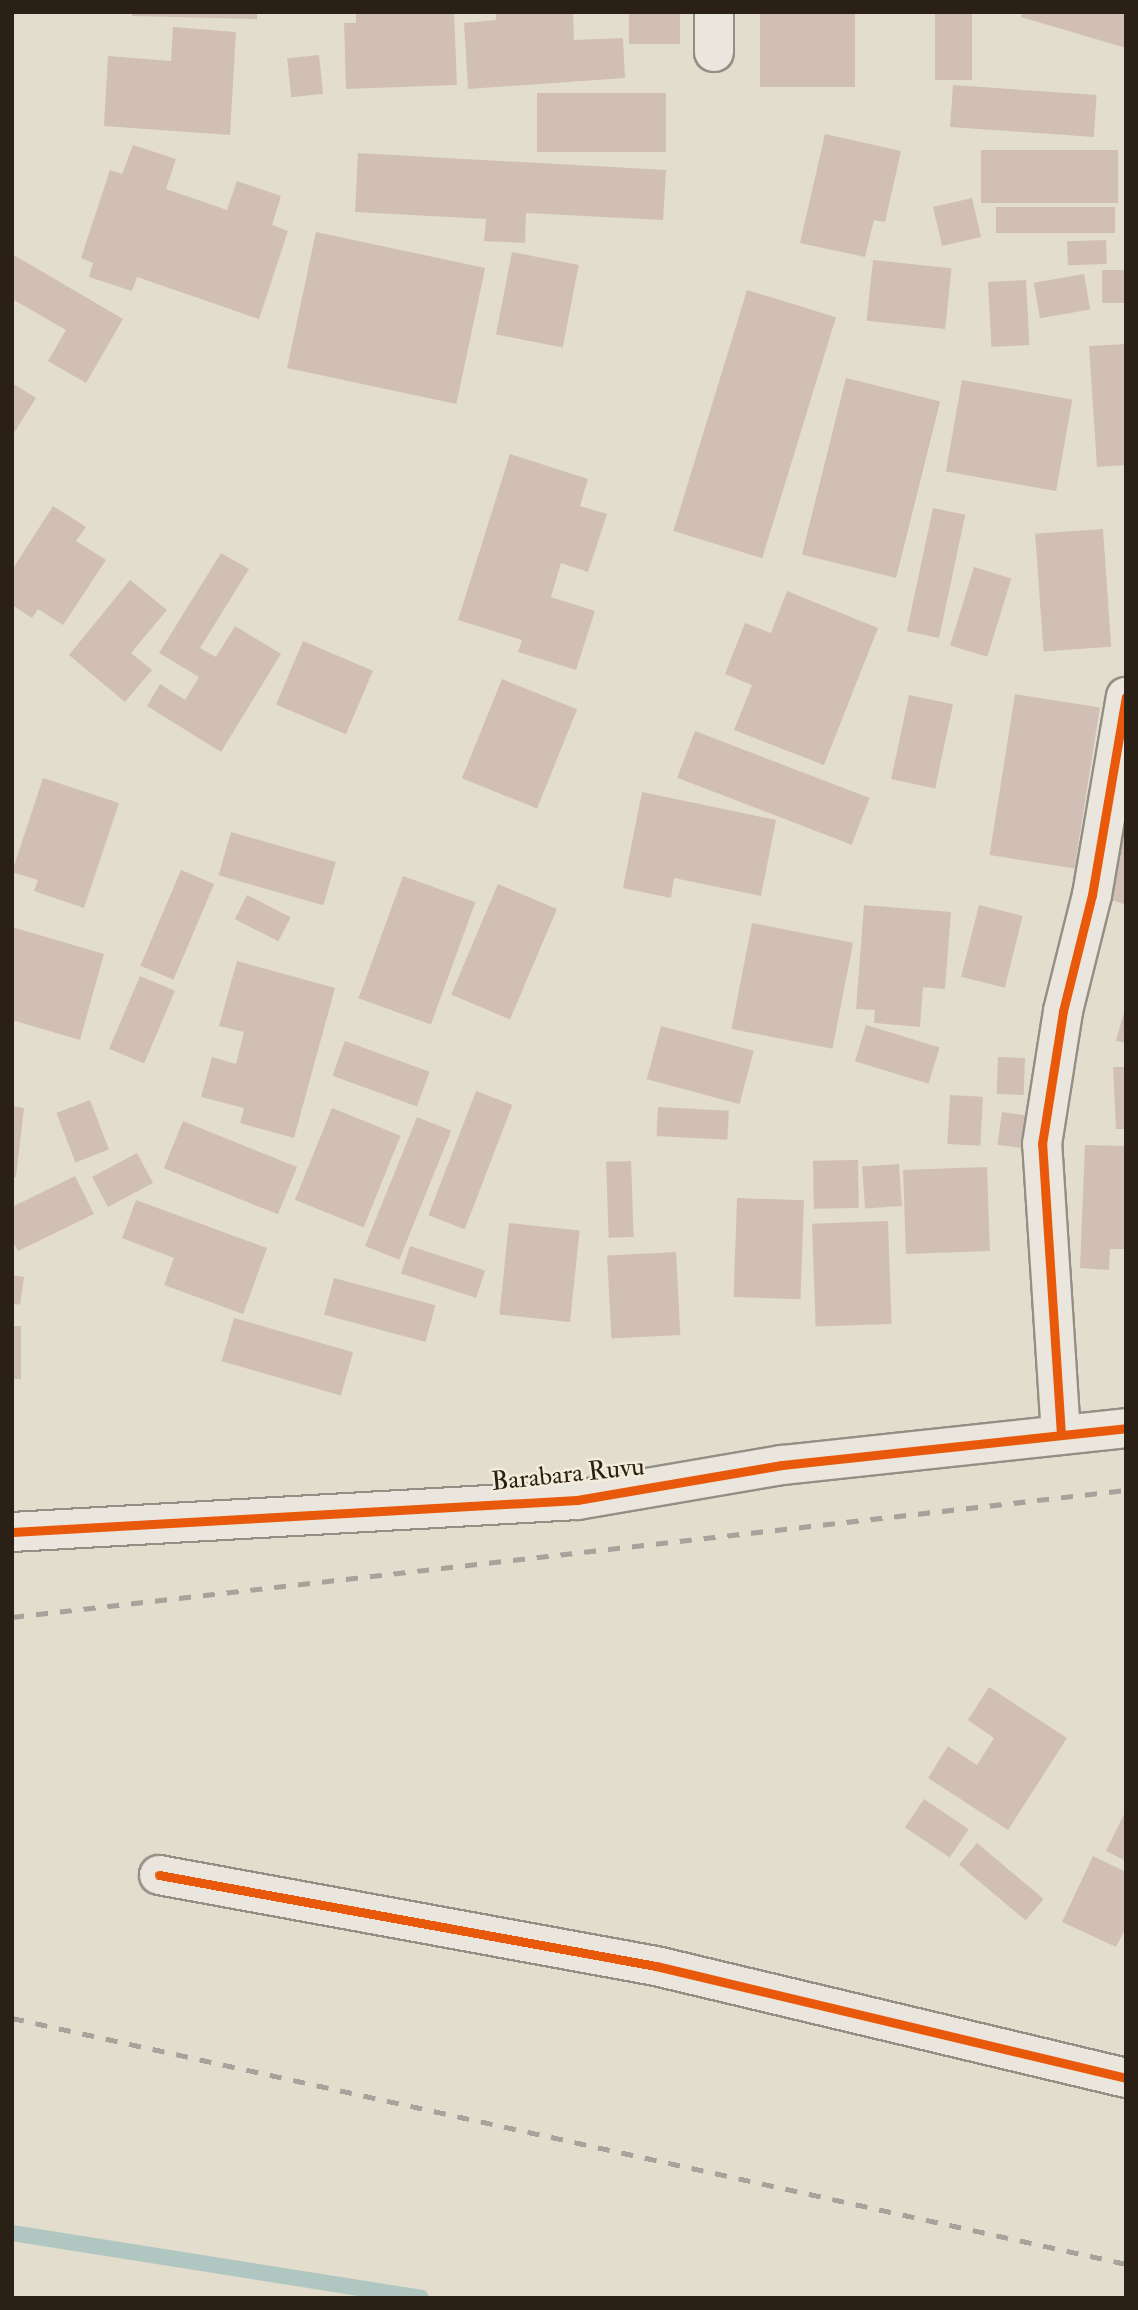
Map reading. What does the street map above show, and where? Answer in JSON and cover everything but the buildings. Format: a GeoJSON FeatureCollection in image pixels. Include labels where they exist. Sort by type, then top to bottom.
{"type":"FeatureCollection","features":[{"type":"Feature","properties":{"kind":"street"},"geometry":{"type":"LineString","coordinates":[[714,12],[714,52]]}},
{"type":"Feature","properties":{"kind":"street"},"geometry":{"type":"LineString","coordinates":[[1061,1435],[1042,1144],[1063,1010],[1091,895],[1126,696]]}},
{"type":"Feature","properties":{"kind":"street","name":"Barabara Ruvu"},"geometry":{"type":"LineString","coordinates":[[12,1532],[576,1500],[782,1465],[1126,1427]]}},
{"type":"Feature","properties":{"kind":"street"},"geometry":{"type":"LineString","coordinates":[[159,1875],[656,1966],[1126,2078]]}},
{"type":"Feature","properties":{"kind":"waterway"},"geometry":{"type":"LineString","coordinates":[[12,2233],[421,2298]]}},
{"type":"Feature","properties":{"kind":"railway"},"geometry":{"type":"LineString","coordinates":[[12,1617],[1126,1490]]}},
{"type":"Feature","properties":{"kind":"railway"},"geometry":{"type":"LineString","coordinates":[[12,2018],[1126,2264]]}},
{"type":"Feature","properties":{"kind":"cycle path"},"geometry":{"type":"LineString","coordinates":[[1061,1435],[1042,1144],[1063,1011],[1092,895],[1126,697]]}},
{"type":"Feature","properties":{"kind":"cycle path"},"geometry":{"type":"LineString","coordinates":[[12,1532],[577,1500],[782,1465],[1126,1428]]}},
{"type":"Feature","properties":{"kind":"cycle path"},"geometry":{"type":"LineString","coordinates":[[159,1875],[656,1966],[1126,2078]]}}]}
